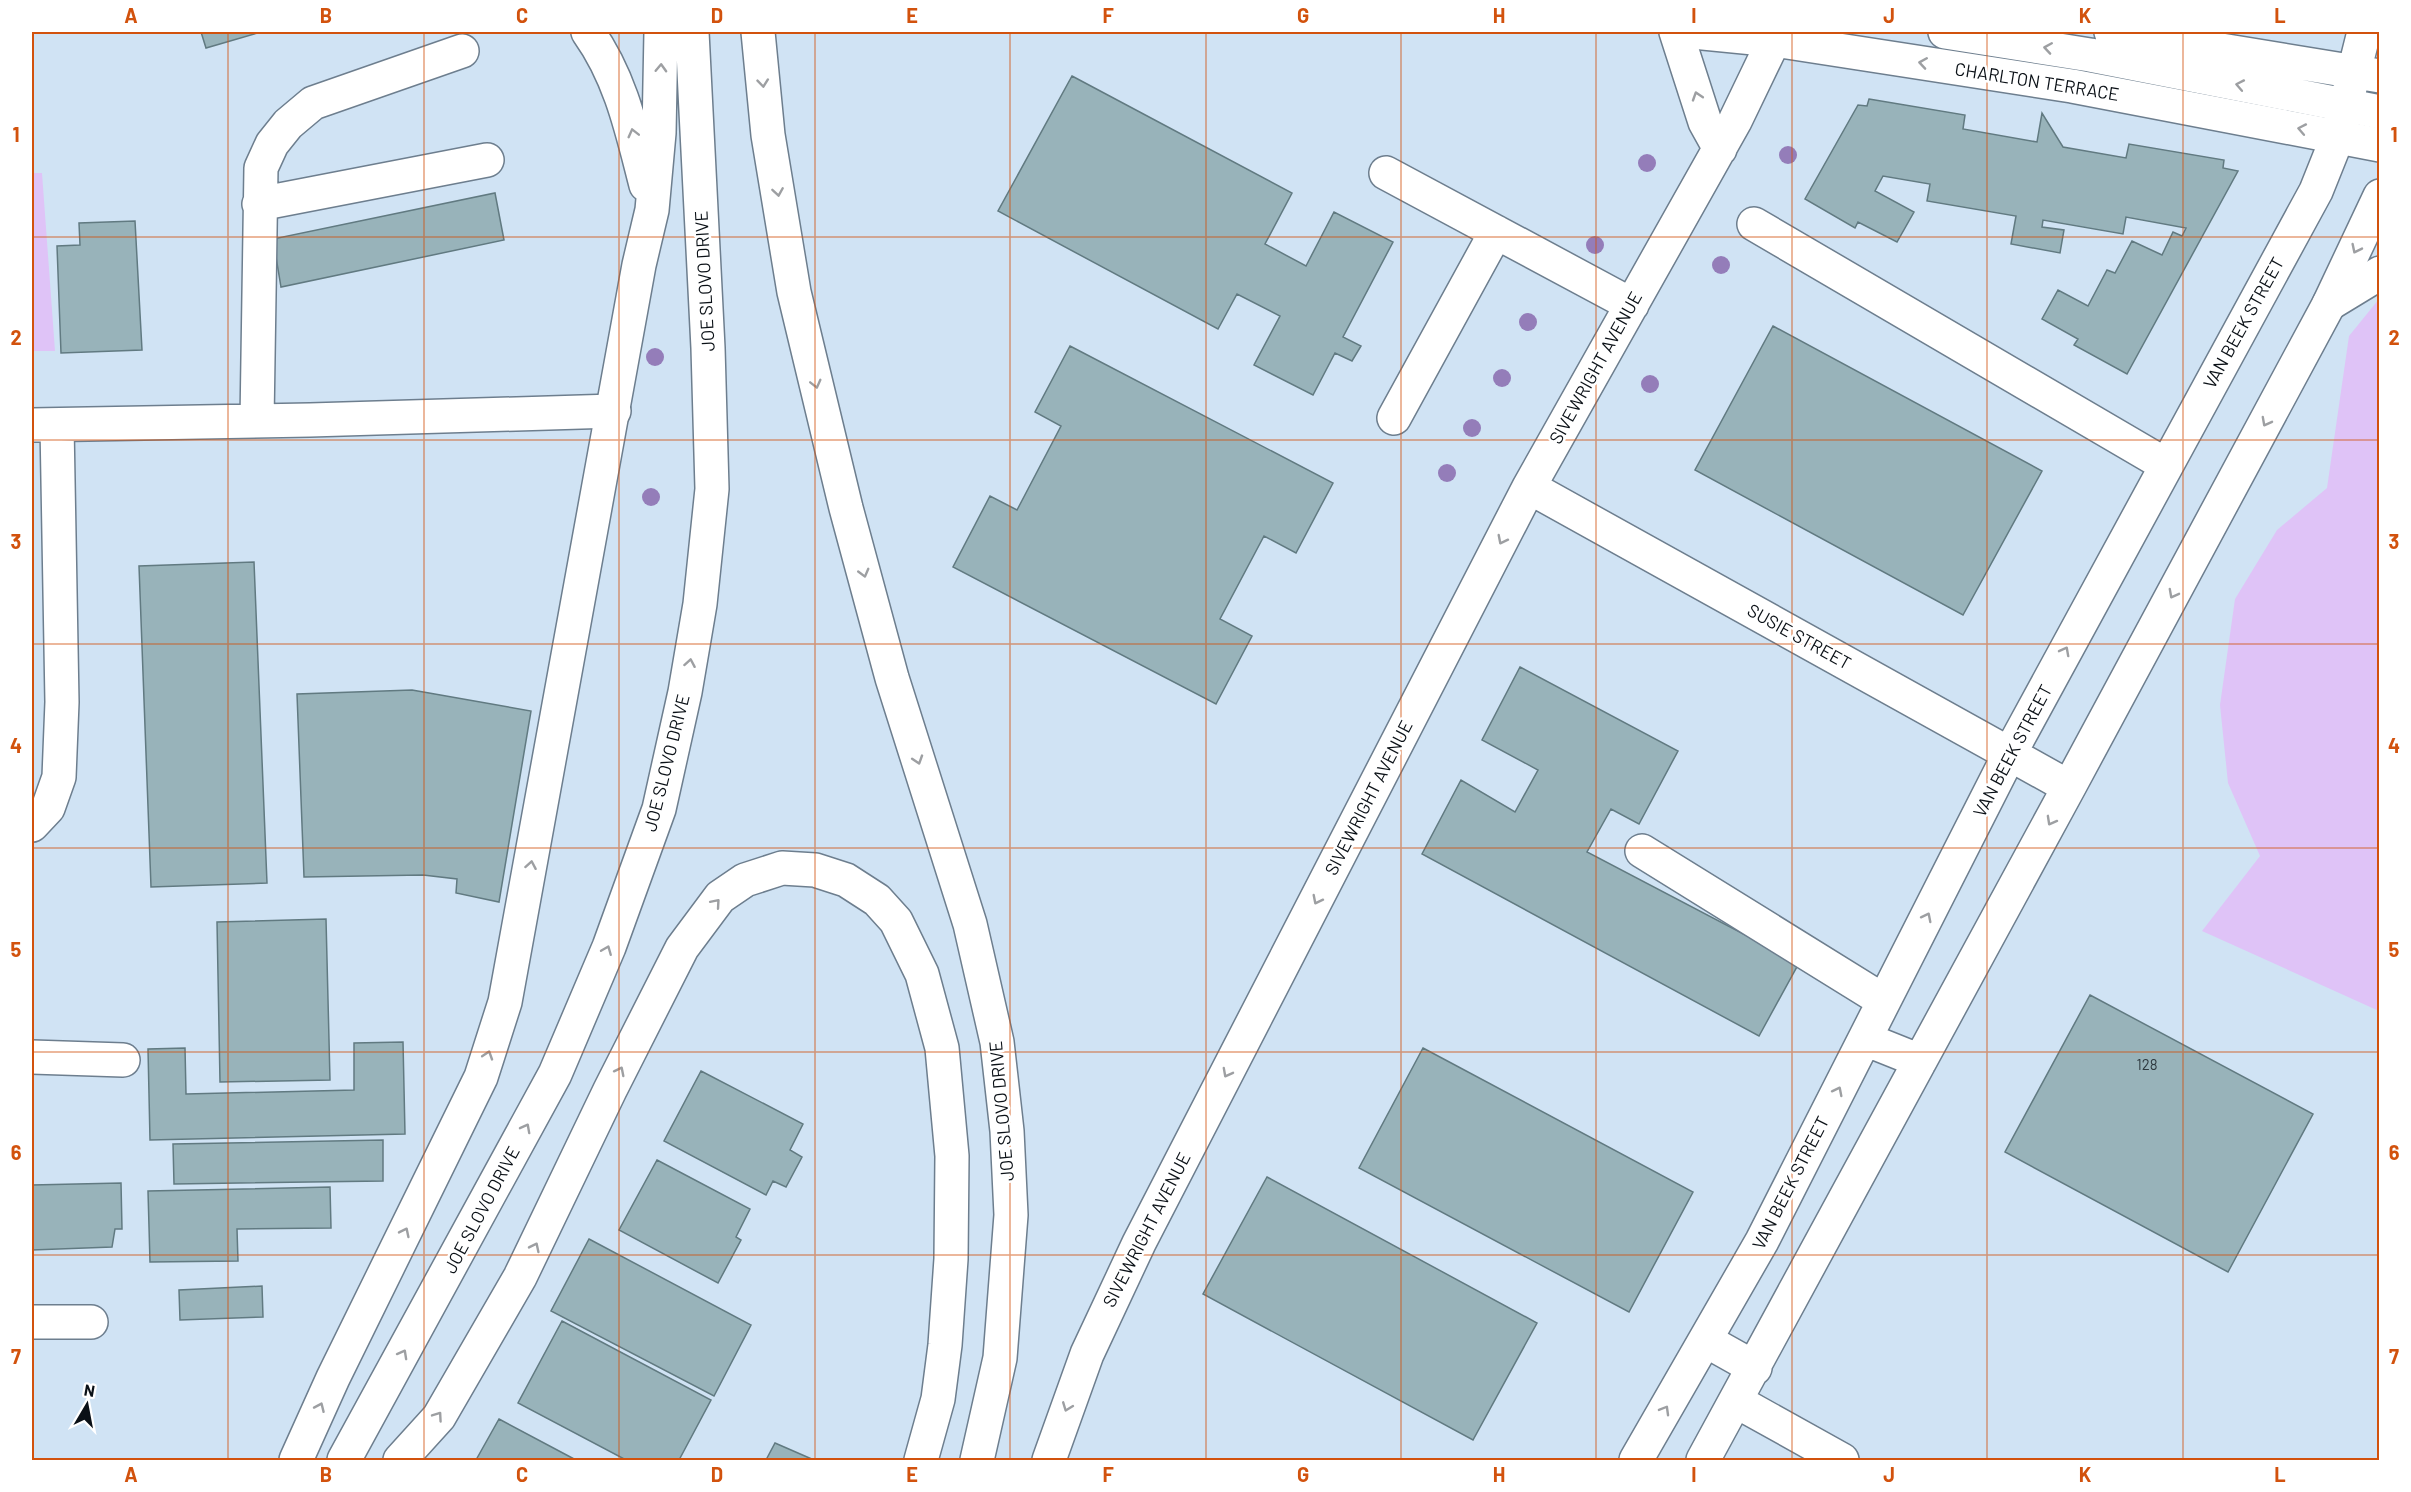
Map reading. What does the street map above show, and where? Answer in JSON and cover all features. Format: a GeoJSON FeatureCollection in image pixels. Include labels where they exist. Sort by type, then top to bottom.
{"type":"FeatureCollection","features":[{"type":"Feature","properties":{"kind":"main road"},"geometry":{"type":"LineString","coordinates":[[588,32],[616,80],[627,109],[652,210]]}},
{"type":"Feature","properties":{"kind":"main road"},"geometry":{"type":"LineString","coordinates":[[296,1461],[333,1378],[481,1077],[505,1002],[639,265],[652,210],[659,133],[661,32]]}},
{"type":"Feature","properties":{"kind":"main road","name":"JOE SLOVO DRIVE"},"geometry":{"type":"LineString","coordinates":[[344,1461],[555,1074],[609,947],[659,809],[685,692],[700,604],[712,489],[708,348],[692,32]]}},
{"type":"Feature","properties":{"kind":"main road","name":"JOE SLOVO DRIVE"},"geometry":{"type":"LineString","coordinates":[[758,32],[768,135],[794,292],[846,508],[892,678],[970,924],[997,1042],[1007,1131],[1011,1215],[1000,1358],[977,1461]]}},
{"type":"Feature","properties":{"kind":"main road"},"geometry":{"type":"LineString","coordinates":[[1676,32],[1705,122],[1720,149]]}},
{"type":"Feature","properties":{"kind":"main road","name":"CHARLTON TERRACE"},"geometry":{"type":"LineString","coordinates":[[1693,32],[1774,40],[2072,86],[2341,121],[2379,145]]}},
{"type":"Feature","properties":{"kind":"main road"},"geometry":{"type":"LineString","coordinates":[[1946,32],[2090,55],[2341,121],[2379,112]]}},
{"type":"Feature","properties":{"kind":"main road"},"geometry":{"type":"LineString","coordinates":[[2111,32],[2367,74]]}},
{"type":"Feature","properties":{"kind":"main road","name":"VAN BEEK STREET"},"geometry":{"type":"LineString","coordinates":[[1636,1461],[1762,1241],[2010,753],[2316,191],[2341,121],[2367,74],[2364,32]]}},
{"type":"Feature","properties":{"kind":"main road","name":"SIVEWRIGHT AVENUE"},"geometry":{"type":"LineString","coordinates":[[1049,1461],[1087,1354],[1138,1243],[1529,488],[1720,149],[1774,40]]}},
{"type":"Feature","properties":{"kind":"main road"},"geometry":{"type":"LineString","coordinates":[[257,422],[259,204],[261,168],[272,144],[288,124],[313,103],[462,51]]}},
{"type":"Feature","properties":{"kind":"main road"},"geometry":{"type":"LineString","coordinates":[[259,204],[487,160]]}},
{"type":"Feature","properties":{"kind":"main road"},"geometry":{"type":"LineString","coordinates":[[1386,173],[1632,305]]}},
{"type":"Feature","properties":{"kind":"main road"},"geometry":{"type":"LineString","coordinates":[[1703,1461],[2329,304],[2379,196]]}},
{"type":"Feature","properties":{"kind":"main road"},"geometry":{"type":"LineString","coordinates":[[1754,224],[2166,465]]}},
{"type":"Feature","properties":{"kind":"main road"},"geometry":{"type":"LineString","coordinates":[[1394,418],[1496,232]]}},
{"type":"Feature","properties":{"kind":"main road"},"geometry":{"type":"LineString","coordinates":[[2329,304],[2379,273]]}},
{"type":"Feature","properties":{"kind":"main road"},"geometry":{"type":"LineString","coordinates":[[32,825],[48,808],[59,777],[62,702],[44,425],[257,422],[614,411]]}},
{"type":"Feature","properties":{"kind":"main road","name":"SUSIE STREET"},"geometry":{"type":"LineString","coordinates":[[1529,488],[2010,753],[2069,788]]}},
{"type":"Feature","properties":{"kind":"main road"},"geometry":{"type":"LineString","coordinates":[[1641,851],[1884,1001]]}},
{"type":"Feature","properties":{"kind":"main road"},"geometry":{"type":"LineString","coordinates":[[400,1461],[439,1417],[520,1277],[610,1090],[682,948],[720,897],[745,880],[782,868],[815,870],[846,880],[877,900],[896,921],[922,974],[942,1048],[952,1156],[951,1259],[945,1345],[938,1398],[921,1461]]}},
{"type":"Feature","properties":{"kind":"main road"},"geometry":{"type":"LineString","coordinates":[[1865,1039],[1920,1061]]}},
{"type":"Feature","properties":{"kind":"main road"},"geometry":{"type":"LineString","coordinates":[[32,1057],[123,1060]]}},
{"type":"Feature","properties":{"kind":"main road"},"geometry":{"type":"LineString","coordinates":[[32,1322],[91,1322]]}},
{"type":"Feature","properties":{"kind":"main road"},"geometry":{"type":"LineString","coordinates":[[1705,1340],[1755,1368]]}},
{"type":"Feature","properties":{"kind":"main road"},"geometry":{"type":"LineString","coordinates":[[1736,1401],[1842,1461]]}},
{"type":"Feature","properties":{"kind":"shaded area"},"geometry":{"type":"Polygon","coordinates":[[[32,173],[42,173],[55,351],[32,351],[32,173]]]}},
{"type":"Feature","properties":{"kind":"shaded area"},"geometry":{"type":"Polygon","coordinates":[[[2379,299],[2380,1011],[2202,931],[2260,856],[2228,783],[2220,705],[2235,599],[2277,530],[2327,488],[2349,336],[2379,299]]]}},
{"type":"Feature","properties":{"kind":"building"},"geometry":{"type":"Polygon","coordinates":[[[201,32],[261,32],[206,48],[201,32]]]}},
{"type":"Feature","properties":{"kind":"building"},"geometry":{"type":"Polygon","coordinates":[[[1072,76],[1292,193],[1265,244],[1306,266],[1334,212],[1393,242],[1343,337],[1361,346],[1352,361],[1335,353],[1313,395],[1254,365],[1280,316],[1237,294],[1218,329],[998,211],[1072,76]]]}},
{"type":"Feature","properties":{"kind":"building"},"geometry":{"type":"Polygon","coordinates":[[[1869,99],[1965,115],[1963,129],[2037,142],[2042,113],[2063,147],[2126,158],[2129,144],[2224,160],[2223,168],[2238,171],[2127,374],[2074,345],[2078,339],[2042,319],[2058,290],[2088,306],[2107,270],[2115,273],[2132,241],[2162,255],[2173,232],[2182,236],[2186,228],[2126,217],[2123,234],[2043,220],[2042,227],[2064,230],[2060,253],[2011,244],[2016,216],[1927,201],[1930,184],[1883,176],[1875,191],[1914,212],[1897,242],[1858,222],[1855,228],[1805,199],[1858,105],[1867,106],[1869,99]]]}},
{"type":"Feature","properties":{"kind":"building"},"geometry":{"type":"Polygon","coordinates":[[[495,193],[504,240],[281,287],[273,239],[495,193]]]}},
{"type":"Feature","properties":{"kind":"building"},"geometry":{"type":"Polygon","coordinates":[[[135,221],[142,350],[61,353],[57,246],[80,245],[79,223],[135,221]]]}},
{"type":"Feature","properties":{"kind":"building"},"geometry":{"type":"Polygon","coordinates":[[[1773,326],[2042,471],[1963,615],[1695,470],[1773,326]]]}},
{"type":"Feature","properties":{"kind":"building"},"geometry":{"type":"Polygon","coordinates":[[[1070,346],[1333,483],[1296,553],[1264,536],[1220,619],[1252,636],[1216,704],[953,567],[990,496],[1017,510],[1061,426],[1035,412],[1070,346]]]}},
{"type":"Feature","properties":{"kind":"building"},"geometry":{"type":"Polygon","coordinates":[[[254,562],[267,883],[151,887],[139,566],[254,562]]]}},
{"type":"Feature","properties":{"kind":"building"},"geometry":{"type":"Polygon","coordinates":[[[1520,667],[1678,751],[1639,824],[1611,809],[1587,852],[1799,963],[1759,1036],[1422,854],[1461,780],[1515,812],[1538,770],[1482,740],[1520,667]]]}},
{"type":"Feature","properties":{"kind":"building"},"geometry":{"type":"Polygon","coordinates":[[[412,690],[531,711],[499,902],[456,893],[457,879],[423,875],[304,877],[297,694],[412,690]]]}},
{"type":"Feature","properties":{"kind":"building"},"geometry":{"type":"Polygon","coordinates":[[[326,919],[330,1080],[220,1082],[217,922],[326,919]]]}},
{"type":"Feature","properties":{"kind":"building"},"geometry":{"type":"Polygon","coordinates":[[[2090,995],[2313,1114],[2228,1272],[2005,1152],[2090,995]]]}},
{"type":"Feature","properties":{"kind":"building"},"geometry":{"type":"Polygon","coordinates":[[[403,1042],[405,1134],[150,1140],[148,1049],[185,1048],[186,1094],[354,1090],[354,1043],[403,1042]]]}},
{"type":"Feature","properties":{"kind":"building"},"geometry":{"type":"Polygon","coordinates":[[[1423,1048],[1693,1192],[1629,1312],[1359,1168],[1423,1048]]]}},
{"type":"Feature","properties":{"kind":"building"},"geometry":{"type":"Polygon","coordinates":[[[701,1071],[803,1124],[790,1150],[802,1157],[786,1187],[773,1181],[766,1195],[664,1141],[701,1071]]]}},
{"type":"Feature","properties":{"kind":"building"},"geometry":{"type":"Polygon","coordinates":[[[383,1140],[383,1181],[174,1184],[173,1144],[383,1140]]]}},
{"type":"Feature","properties":{"kind":"building"},"geometry":{"type":"Polygon","coordinates":[[[657,1160],[750,1209],[736,1237],[741,1240],[718,1283],[619,1230],[657,1160]]]}},
{"type":"Feature","properties":{"kind":"building"},"geometry":{"type":"Polygon","coordinates":[[[1267,1177],[1537,1323],[1473,1440],[1203,1294],[1267,1177]]]}},
{"type":"Feature","properties":{"kind":"building"},"geometry":{"type":"Polygon","coordinates":[[[121,1183],[122,1229],[115,1229],[112,1247],[32,1250],[32,1185],[121,1183]]]}},
{"type":"Feature","properties":{"kind":"building"},"geometry":{"type":"Polygon","coordinates":[[[330,1187],[331,1228],[237,1229],[238,1261],[150,1262],[148,1191],[330,1187]]]}},
{"type":"Feature","properties":{"kind":"building"},"geometry":{"type":"Polygon","coordinates":[[[589,1239],[751,1325],[714,1396],[551,1311],[589,1239]]]}},
{"type":"Feature","properties":{"kind":"building"},"geometry":{"type":"Polygon","coordinates":[[[262,1286],[263,1317],[180,1320],[179,1290],[262,1286]]]}},
{"type":"Feature","properties":{"kind":"building"},"geometry":{"type":"Polygon","coordinates":[[[562,1321],[711,1400],[679,1460],[626,1460],[518,1403],[562,1321]]]}},
{"type":"Feature","properties":{"kind":"building"},"geometry":{"type":"Polygon","coordinates":[[[499,1419],[576,1460],[476,1460],[499,1419]]]}},
{"type":"Feature","properties":{"kind":"building"},"geometry":{"type":"Polygon","coordinates":[[[775,1443],[814,1460],[766,1460],[775,1443]]]}}]}
